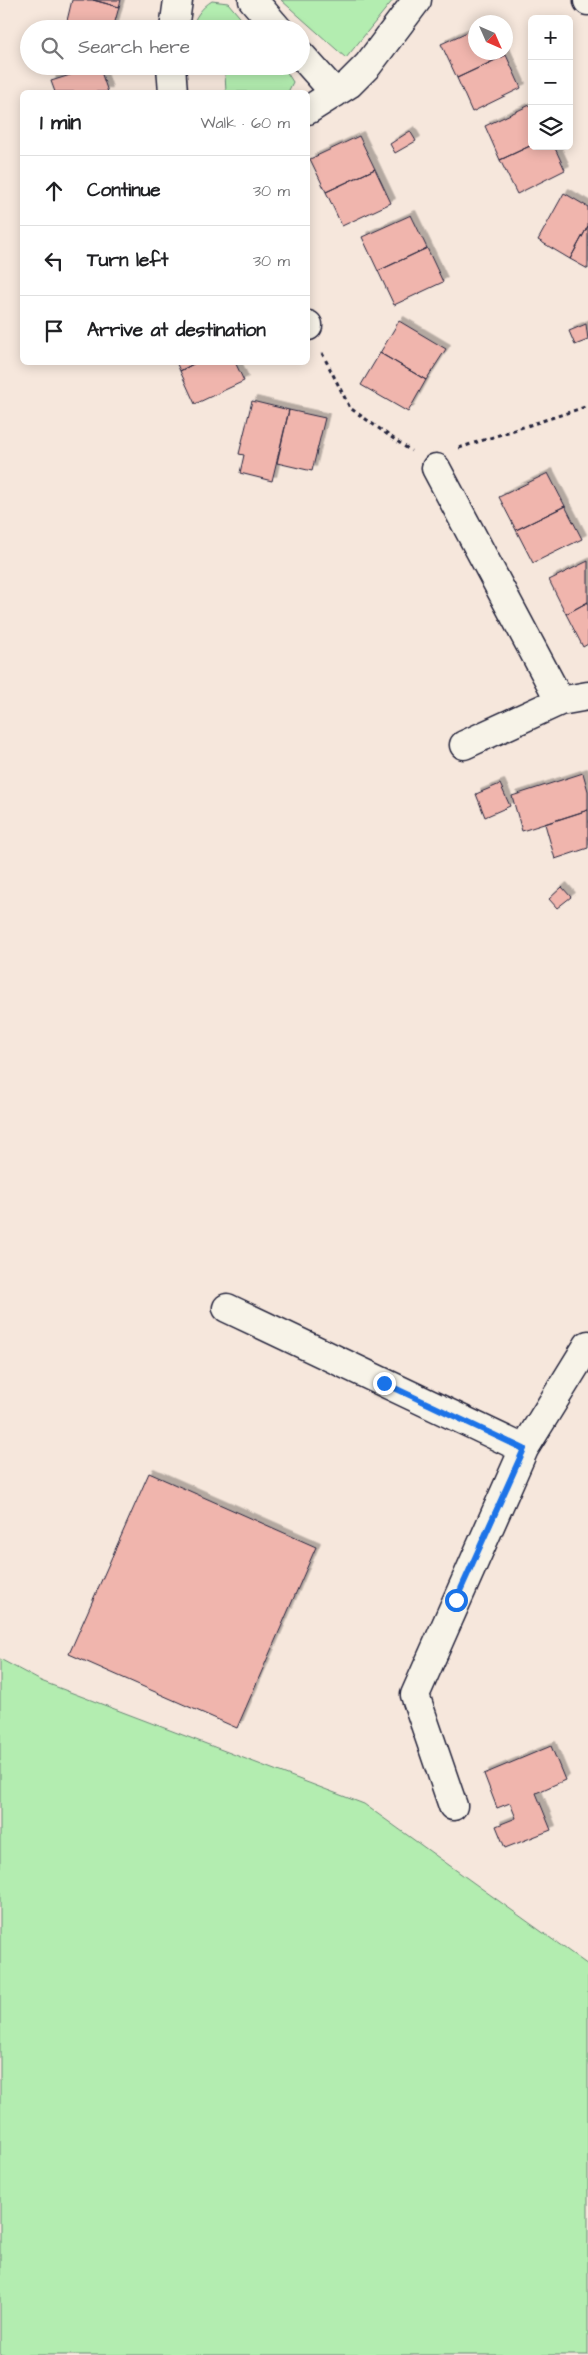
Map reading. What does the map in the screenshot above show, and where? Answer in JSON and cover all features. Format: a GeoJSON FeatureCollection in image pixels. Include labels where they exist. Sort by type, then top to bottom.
{"type":"FeatureCollection","features":[{"type":"Feature","properties":{"kind":"street"},"geometry":{"type":"LineString","coordinates":[[175,20],[178,0]]}},
{"type":"Feature","properties":{"kind":"street"},"geometry":{"type":"LineString","coordinates":[[253,0],[270,20]]}},
{"type":"Feature","properties":{"kind":"street"},"geometry":{"type":"LineString","coordinates":[[310,109],[349,84],[368,65],[417,0]]}},
{"type":"Feature","properties":{"kind":"street"},"geometry":{"type":"LineString","coordinates":[[310,65],[335,93]]}},
{"type":"Feature","properties":{"kind":"street"},"geometry":{"type":"LineString","coordinates":[[172,75],[173,90]]}},
{"type":"Feature","properties":{"kind":"street"},"geometry":{"type":"LineString","coordinates":[[436,468],[560,701]]}},
{"type":"Feature","properties":{"kind":"street"},"geometry":{"type":"LineString","coordinates":[[464,745],[560,701],[588,696]]}},
{"type":"Feature","properties":{"kind":"street"},"geometry":{"type":"LineString","coordinates":[[227,1308],[524,1449]]}},
{"type":"Feature","properties":{"kind":"street"},"geometry":{"type":"LineString","coordinates":[[452,1806],[416,1695],[524,1449],[587,1350]]}},
{"type":"Feature","properties":{"kind":"path"},"geometry":{"type":"LineString","coordinates":[[310,329],[350,408],[436,468],[452,450],[588,406]]}},
{"type":"Feature","properties":{"kind":"green space"},"geometry":{"type":"Polygon","coordinates":[[[281,0],[393,0],[346,58],[310,26],[310,20],[303,20],[281,0]]]}},
{"type":"Feature","properties":{"kind":"green space"},"geometry":{"type":"Polygon","coordinates":[[[212,1],[228,3],[242,20],[196,20],[205,6],[212,1]]]}},
{"type":"Feature","properties":{"kind":"green space"},"geometry":{"type":"Polygon","coordinates":[[[225,75],[289,75],[293,82],[289,90],[226,90],[225,75]]]}},
{"type":"Feature","properties":{"kind":"green space"},"geometry":{"type":"Polygon","coordinates":[[[0,1659],[41,1681],[364,1804],[588,1965],[588,2355],[0,2355],[0,1659]]]}},
{"type":"Feature","properties":{"kind":"building"},"geometry":{"type":"Polygon","coordinates":[[[72,0],[93,0],[119,7],[115,20],[67,20],[72,0]]]}},
{"type":"Feature","properties":{"kind":"building"},"geometry":{"type":"Polygon","coordinates":[[[93,0],[121,0],[119,7],[93,0]]]}},
{"type":"Feature","properties":{"kind":"building"},"geometry":{"type":"Polygon","coordinates":[[[468,32],[468,60],[495,60],[457,78],[441,44],[468,32]]]}},
{"type":"Feature","properties":{"kind":"building"},"geometry":{"type":"Polygon","coordinates":[[[495,60],[508,60],[521,88],[472,112],[457,78],[495,60]]]}},
{"type":"Feature","properties":{"kind":"building"},"geometry":{"type":"Polygon","coordinates":[[[70,75],[102,75],[107,90],[54,90],[51,81],[70,75]]]}},
{"type":"Feature","properties":{"kind":"building"},"geometry":{"type":"Polygon","coordinates":[[[528,106],[528,147],[500,160],[485,126],[528,106]]]}},
{"type":"Feature","properties":{"kind":"building"},"geometry":{"type":"Polygon","coordinates":[[[410,131],[416,141],[395,153],[390,144],[410,131]]]}},
{"type":"Feature","properties":{"kind":"building"},"geometry":{"type":"Polygon","coordinates":[[[359,136],[375,169],[326,192],[310,159],[359,136]]]}},
{"type":"Feature","properties":{"kind":"building"},"geometry":{"type":"Polygon","coordinates":[[[528,147],[528,150],[556,150],[565,170],[517,194],[500,160],[528,147]]]}},
{"type":"Feature","properties":{"kind":"building"},"geometry":{"type":"Polygon","coordinates":[[[375,169],[391,203],[342,226],[326,192],[375,169]]]}},
{"type":"Feature","properties":{"kind":"building"},"geometry":{"type":"Polygon","coordinates":[[[564,193],[588,207],[588,226],[570,259],[538,240],[564,193]]]}},
{"type":"Feature","properties":{"kind":"building"},"geometry":{"type":"Polygon","coordinates":[[[411,215],[427,248],[378,271],[362,237],[411,215]]]}},
{"type":"Feature","properties":{"kind":"building"},"geometry":{"type":"Polygon","coordinates":[[[588,226],[588,269],[570,259],[588,226]]]}},
{"type":"Feature","properties":{"kind":"building"},"geometry":{"type":"Polygon","coordinates":[[[427,248],[443,282],[394,305],[378,271],[427,248]]]}},
{"type":"Feature","properties":{"kind":"building"},"geometry":{"type":"Polygon","coordinates":[[[399,321],[446,349],[426,380],[380,353],[399,321]]]}},
{"type":"Feature","properties":{"kind":"building"},"geometry":{"type":"Polygon","coordinates":[[[586,324],[588,340],[575,345],[569,331],[586,324]]]}},
{"type":"Feature","properties":{"kind":"building"},"geometry":{"type":"Polygon","coordinates":[[[380,353],[426,380],[408,412],[361,385],[380,353]]]}},
{"type":"Feature","properties":{"kind":"building"},"geometry":{"type":"Polygon","coordinates":[[[177,365],[191,365],[180,371],[177,365]]]}},
{"type":"Feature","properties":{"kind":"building"},"geometry":{"type":"Polygon","coordinates":[[[191,365],[236,365],[244,381],[195,404],[180,371],[191,365]]]}},
{"type":"Feature","properties":{"kind":"building"},"geometry":{"type":"Polygon","coordinates":[[[252,401],[289,410],[272,481],[240,473],[244,455],[239,454],[252,401]]]}},
{"type":"Feature","properties":{"kind":"building"},"geometry":{"type":"Polygon","coordinates":[[[289,410],[325,418],[312,471],[277,463],[289,410]]]}},
{"type":"Feature","properties":{"kind":"building"},"geometry":{"type":"Polygon","coordinates":[[[548,473],[565,506],[516,530],[499,497],[548,473]]]}},
{"type":"Feature","properties":{"kind":"building"},"geometry":{"type":"Polygon","coordinates":[[[565,506],[582,539],[533,563],[516,530],[565,506]]]}},
{"type":"Feature","properties":{"kind":"building"},"geometry":{"type":"Polygon","coordinates":[[[588,561],[588,602],[566,614],[549,580],[588,561]]]}},
{"type":"Feature","properties":{"kind":"building"},"geometry":{"type":"Polygon","coordinates":[[[588,602],[588,644],[583,647],[566,614],[588,602]]]}},
{"type":"Feature","properties":{"kind":"building"},"geometry":{"type":"Polygon","coordinates":[[[583,773],[588,791],[588,810],[522,831],[512,796],[583,773]]]}},
{"type":"Feature","properties":{"kind":"building"},"geometry":{"type":"Polygon","coordinates":[[[500,784],[510,806],[485,817],[476,794],[500,784]]]}},
{"type":"Feature","properties":{"kind":"building"},"geometry":{"type":"Polygon","coordinates":[[[588,810],[588,848],[555,859],[545,824],[588,810]]]}},
{"type":"Feature","properties":{"kind":"building"},"geometry":{"type":"Polygon","coordinates":[[[562,887],[571,897],[557,908],[549,899],[562,887]]]}},
{"type":"Feature","properties":{"kind":"building"},"geometry":{"type":"Polygon","coordinates":[[[149,1473],[316,1547],[237,1728],[69,1654],[149,1473]]]}},
{"type":"Feature","properties":{"kind":"building"},"geometry":{"type":"Polygon","coordinates":[[[551,1746],[565,1780],[536,1793],[551,1830],[505,1848],[496,1826],[516,1818],[510,1803],[497,1808],[484,1774],[551,1746]]]}},
{"type":"Feature","properties":{"kind":"route"},"geometry":{"type":"LineString","coordinates":[[384,1383],[524,1449],[456,1600]]}}]}
